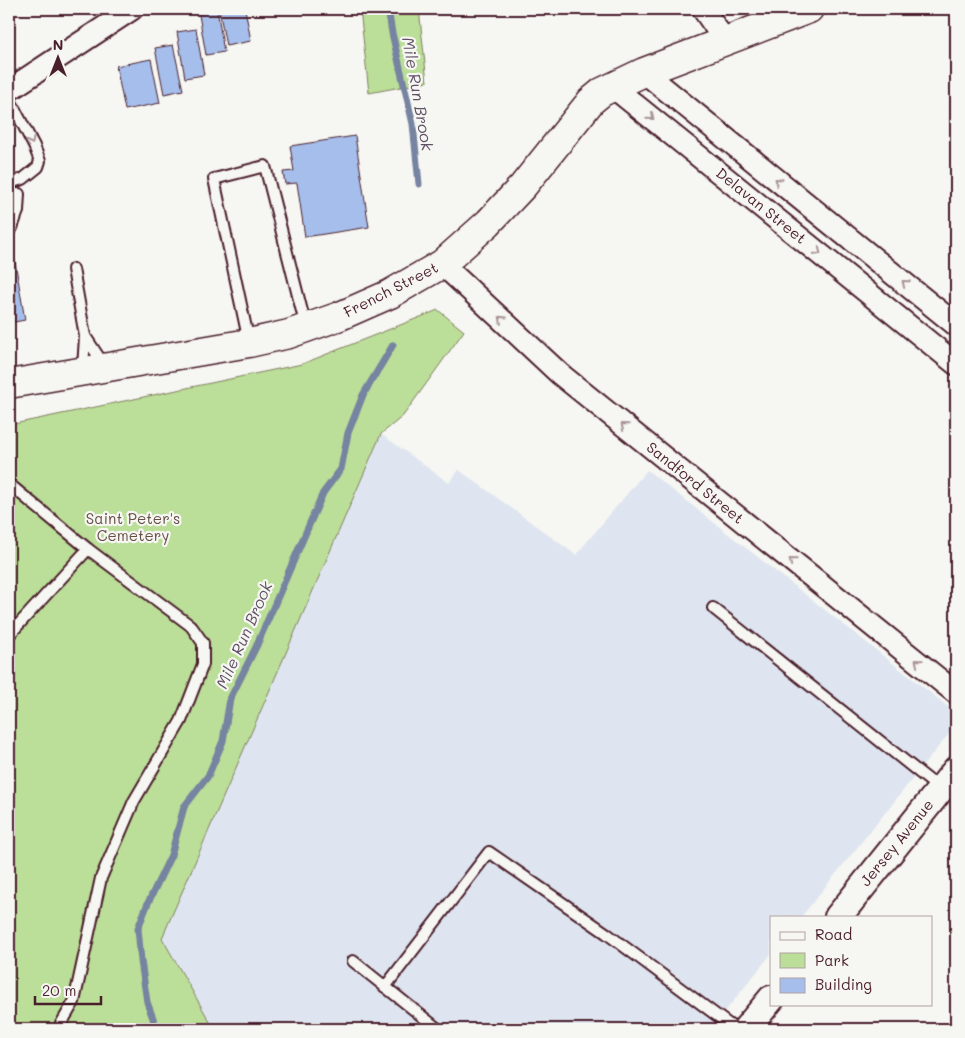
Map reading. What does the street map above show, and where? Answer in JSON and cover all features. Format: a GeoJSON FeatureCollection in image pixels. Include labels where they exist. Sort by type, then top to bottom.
{"type":"FeatureCollection","features":[{"type":"Feature","properties":{"kind":"main road","name":"French Street"},"geometry":{"type":"LineString","coordinates":[[9,384],[249,344],[289,334],[340,316],[390,294],[442,264],[488,224],[523,186],[591,100],[602,92],[644,72],[809,9]]}},
{"type":"Feature","properties":{"kind":"street"},"geometry":{"type":"LineString","coordinates":[[9,90],[132,9]]}},
{"type":"Feature","properties":{"kind":"street"},"geometry":{"type":"LineString","coordinates":[[703,9],[725,41]]}},
{"type":"Feature","properties":{"kind":"street","name":"Delavan Street"},"geometry":{"type":"LineString","coordinates":[[644,72],[956,325]]}},
{"type":"Feature","properties":{"kind":"street","name":"Delavan Street"},"geometry":{"type":"LineString","coordinates":[[612,87],[956,364]]}},
{"type":"Feature","properties":{"kind":"street","name":"Sandford Street"},"geometry":{"type":"LineString","coordinates":[[442,264],[560,374],[956,693]]}},
{"type":"Feature","properties":{"kind":"street"},"geometry":{"type":"LineString","coordinates":[[910,326],[928,303]]}},
{"type":"Feature","properties":{"kind":"street","name":"Jersey Avenue"},"geometry":{"type":"LineString","coordinates":[[839,916],[948,780]]}},
{"type":"Feature","properties":{"kind":"street"},"geometry":{"type":"LineString","coordinates":[[746,1029],[770,1000]]}},
{"type":"Feature","properties":{"kind":"lane"},"geometry":{"type":"LineString","coordinates":[[9,98],[40,161],[38,166],[23,179],[9,202]]}},
{"type":"Feature","properties":{"kind":"lane"},"geometry":{"type":"LineString","coordinates":[[249,344],[214,179],[265,166],[306,328]]}},
{"type":"Feature","properties":{"kind":"lane"},"geometry":{"type":"LineString","coordinates":[[9,183],[23,179]]}},
{"type":"Feature","properties":{"kind":"lane"},"geometry":{"type":"LineString","coordinates":[[9,229],[12,228],[18,211],[14,195]]}},
{"type":"Feature","properties":{"kind":"lane"},"geometry":{"type":"LineString","coordinates":[[9,217],[18,211]]}},
{"type":"Feature","properties":{"kind":"lane"},"geometry":{"type":"LineString","coordinates":[[73,269],[85,336],[94,370]]}},
{"type":"Feature","properties":{"kind":"lane"},"geometry":{"type":"LineString","coordinates":[[85,336],[94,370]]}},
{"type":"Feature","properties":{"kind":"lane"},"geometry":{"type":"LineString","coordinates":[[9,484],[88,549],[191,626],[203,643],[203,664],[181,721],[134,800],[101,878],[74,1002],[58,1029]]}},
{"type":"Feature","properties":{"kind":"lane"},"geometry":{"type":"LineString","coordinates":[[9,635],[88,549]]}},
{"type":"Feature","properties":{"kind":"lane"},"geometry":{"type":"LineString","coordinates":[[713,608],[948,780]]}},
{"type":"Feature","properties":{"kind":"lane"},"geometry":{"type":"LineString","coordinates":[[385,987],[490,852],[606,933],[735,1029]]}},
{"type":"Feature","properties":{"kind":"lane"},"geometry":{"type":"LineString","coordinates":[[353,961],[438,1029]]}},
{"type":"Feature","properties":{"kind":"shaded area"},"geometry":{"type":"Polygon","coordinates":[[[381,434],[449,483],[459,470],[576,555],[647,470],[956,713],[956,725],[802,916],[770,916],[770,955],[711,1029],[214,1029],[162,938],[381,434]]]}},
{"type":"Feature","properties":{"kind":"green space"},"geometry":{"type":"Polygon","coordinates":[[[360,9],[419,9],[427,82],[369,93],[360,9]]]}},
{"type":"Feature","properties":{"kind":"green space","name":"Saint Peter's Cemetery"},"geometry":{"type":"Polygon","coordinates":[[[438,310],[464,331],[403,416],[381,434],[162,938],[214,1029],[9,1029],[9,425],[302,364],[438,310]]]}},
{"type":"Feature","properties":{"kind":"building"},"geometry":{"type":"Polygon","coordinates":[[[198,9],[217,9],[224,52],[206,55],[198,9]]]}},
{"type":"Feature","properties":{"kind":"building"},"geometry":{"type":"Polygon","coordinates":[[[219,9],[245,9],[251,41],[226,46],[219,9]]]}},
{"type":"Feature","properties":{"kind":"building"},"geometry":{"type":"Polygon","coordinates":[[[196,29],[204,75],[185,78],[177,32],[196,29]]]}},
{"type":"Feature","properties":{"kind":"building"},"geometry":{"type":"Polygon","coordinates":[[[173,45],[183,90],[164,94],[155,48],[173,45]]]}},
{"type":"Feature","properties":{"kind":"building"},"geometry":{"type":"Polygon","coordinates":[[[151,59],[160,103],[125,110],[116,66],[151,59]]]}},
{"type":"Feature","properties":{"kind":"building"},"geometry":{"type":"Polygon","coordinates":[[[355,136],[369,227],[305,237],[297,183],[285,184],[283,172],[294,171],[290,146],[355,136]]]}},
{"type":"Feature","properties":{"kind":"building"},"geometry":{"type":"Polygon","coordinates":[[[9,238],[11,238],[25,320],[9,323],[9,238]]]}},
{"type":"Feature","properties":{"kind":"waterway","name":"Mile Run Brook"},"geometry":{"type":"LineString","coordinates":[[388,9],[413,124],[419,184]]}},
{"type":"Feature","properties":{"kind":"waterway","name":"Mile Run Brook"},"geometry":{"type":"LineString","coordinates":[[151,1029],[154,1021],[147,1002],[138,928],[171,855],[184,807],[208,776],[223,741],[230,699],[256,647],[323,493],[341,469],[348,433],[363,395],[393,345]]}}]}
